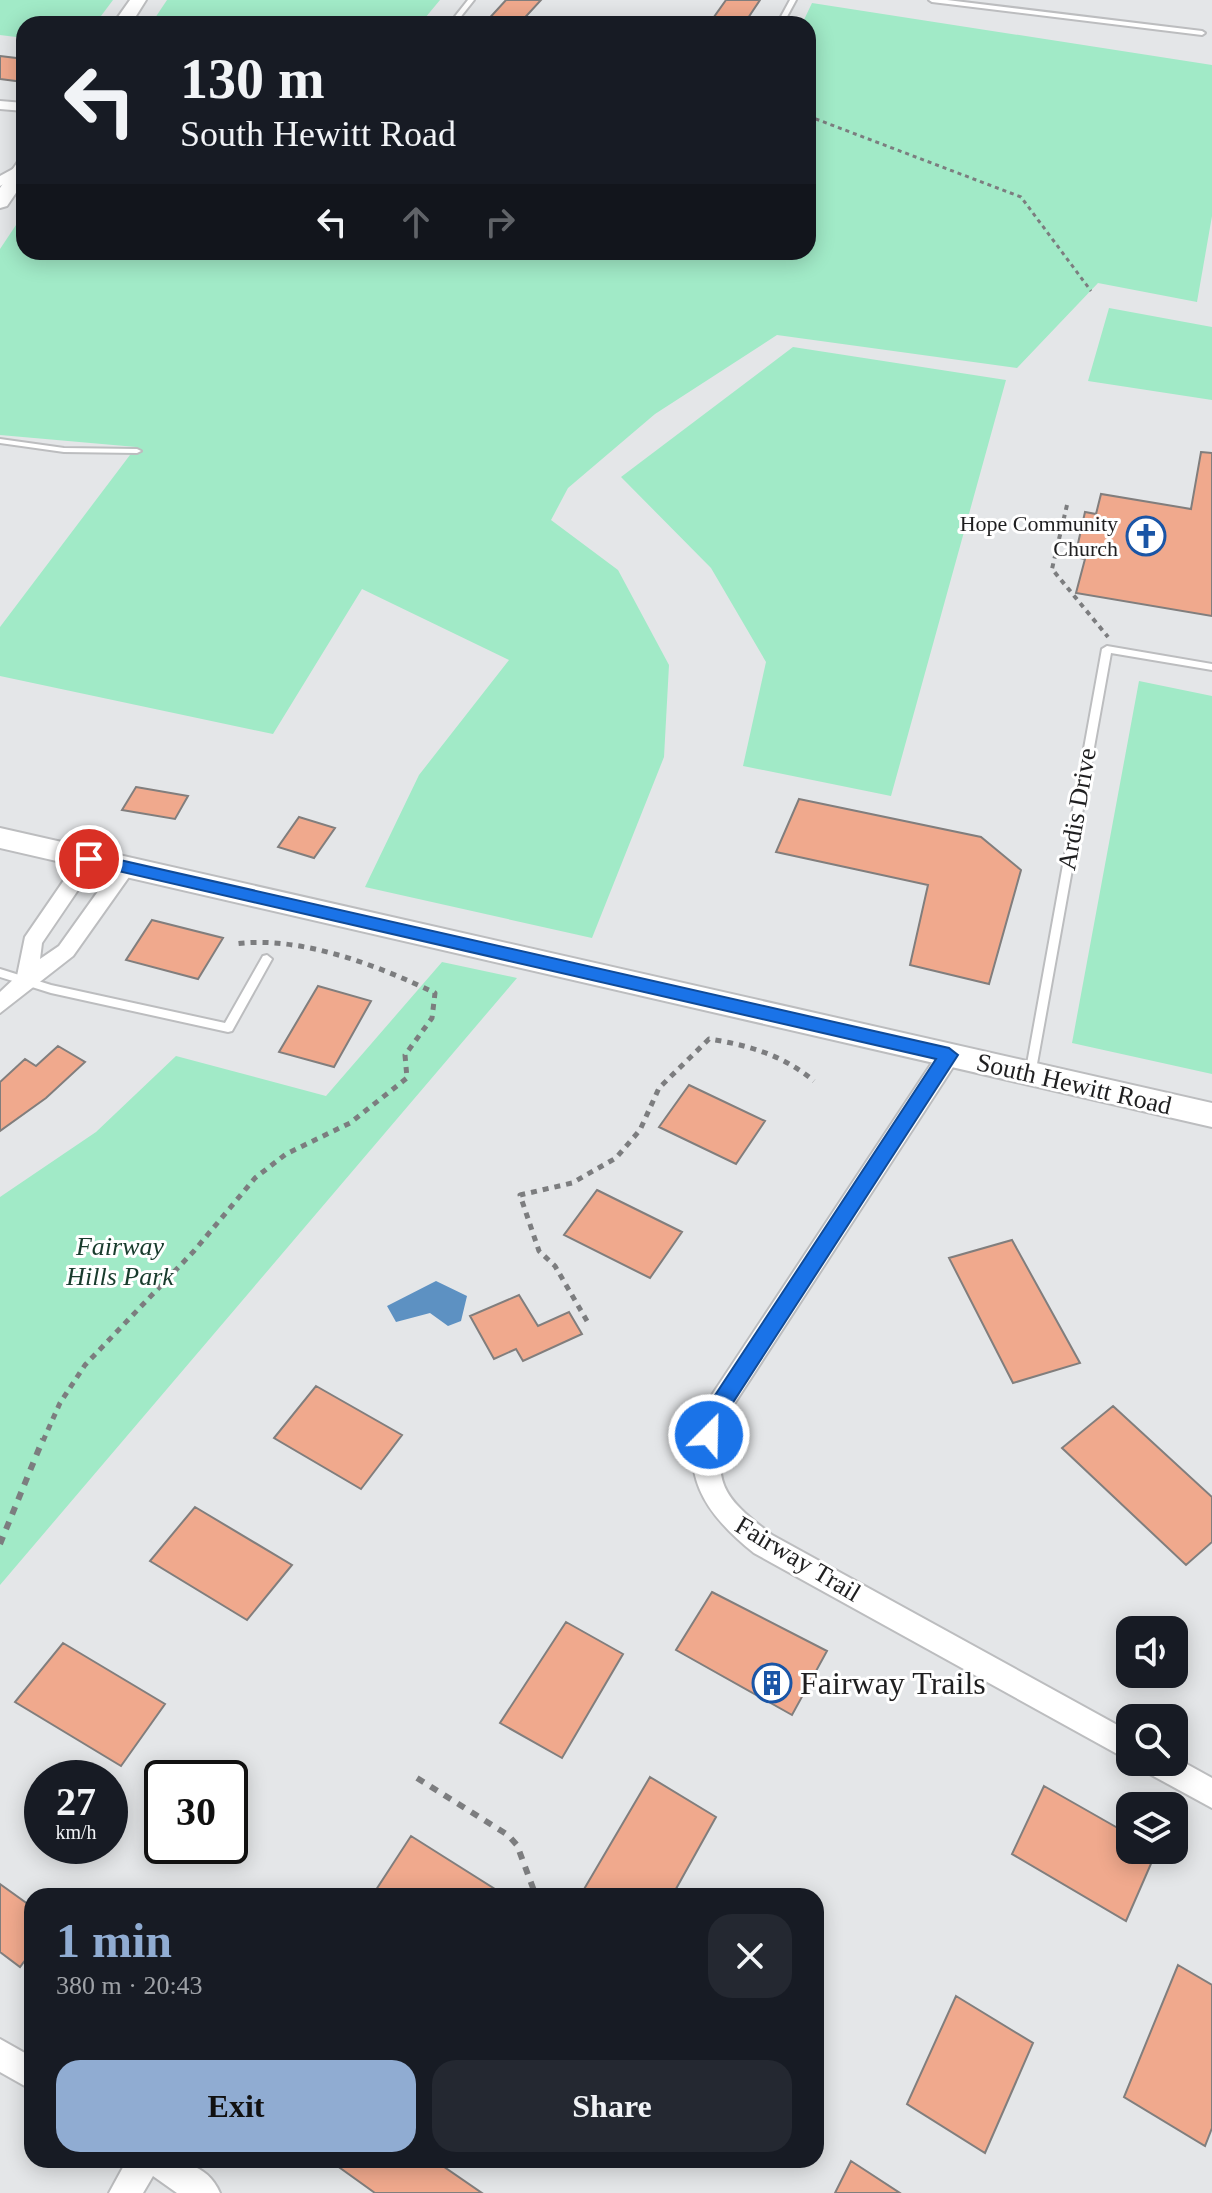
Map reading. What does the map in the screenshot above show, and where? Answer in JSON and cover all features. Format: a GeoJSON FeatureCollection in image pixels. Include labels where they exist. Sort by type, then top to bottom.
{"type":"FeatureCollection","features":[{"type":"Feature","properties":{"kind":"main road"},"geometry":{"type":"LineString","coordinates":[[0,202],[16,179]]}},
{"type":"Feature","properties":{"kind":"main road","name":"South Hewitt Road"},"geometry":{"type":"LineString","coordinates":[[0,838],[1212,1115]]}},
{"type":"Feature","properties":{"kind":"street"},"geometry":{"type":"LineString","coordinates":[[27,979],[32,942],[89,859]]}},
{"type":"Feature","properties":{"kind":"street"},"geometry":{"type":"LineString","coordinates":[[0,1005],[27,979],[66,951],[126,867]]}},
{"type":"Feature","properties":{"kind":"street","name":"Fairway Trail"},"geometry":{"type":"LineString","coordinates":[[949,1055],[713,1415],[704,1455],[705,1483],[727,1518],[763,1544],[1116,1739]]}},
{"type":"Feature","properties":{"kind":"street"},"geometry":{"type":"LineString","coordinates":[[1180,1776],[1212,1794]]}},
{"type":"Feature","properties":{"kind":"street"},"geometry":{"type":"LineString","coordinates":[[0,2054],[24,2070]]}},
{"type":"Feature","properties":{"kind":"street"},"geometry":{"type":"LineString","coordinates":[[125,2193],[140,2168]]}},
{"type":"Feature","properties":{"kind":"street"},"geometry":{"type":"LineString","coordinates":[[168,2168],[204,2193]]}},
{"type":"Feature","properties":{"kind":"lane"},"geometry":{"type":"LineString","coordinates":[[458,16],[471,0]]}},
{"type":"Feature","properties":{"kind":"lane"},"geometry":{"type":"LineString","coordinates":[[932,0],[1202,33]]}},
{"type":"Feature","properties":{"kind":"lane"},"geometry":{"type":"LineString","coordinates":[[0,441],[64,450],[137,451]]}},
{"type":"Feature","properties":{"kind":"lane"},"geometry":{"type":"LineString","coordinates":[[1111,646],[1212,667]]}},
{"type":"Feature","properties":{"kind":"lane","name":"Ardis Drive"},"geometry":{"type":"LineString","coordinates":[[1030,1075],[1111,646]]}},
{"type":"Feature","properties":{"kind":"lane"},"geometry":{"type":"LineString","coordinates":[[0,973],[51,989],[228,1028],[267,959]]}},
{"type":"Feature","properties":{"kind":"path"},"geometry":{"type":"LineString","coordinates":[[816,119],[1021,197],[1091,291]]}},
{"type":"Feature","properties":{"kind":"path"},"geometry":{"type":"LineString","coordinates":[[1067,505],[1052,569],[1111,646]]}},
{"type":"Feature","properties":{"kind":"path"},"geometry":{"type":"LineString","coordinates":[[0,1544],[10,1527],[29,1468],[68,1387],[94,1351],[191,1255],[247,1184],[279,1159],[328,1136],[370,1109],[407,1078],[405,1055],[435,1015],[438,1003],[435,993],[414,984],[337,957],[262,940],[234,944]]}},
{"type":"Feature","properties":{"kind":"path"},"geometry":{"type":"LineString","coordinates":[[587,1321],[555,1266],[539,1251],[520,1195],[589,1179],[623,1153],[641,1128],[652,1097],[677,1066],[709,1039],[748,1045],[792,1062],[814,1081]]}},
{"type":"Feature","properties":{"kind":"path"},"geometry":{"type":"LineString","coordinates":[[417,1778],[508,1835],[520,1852],[533,1888]]}},
{"type":"Feature","properties":{"kind":"green space"},"geometry":{"type":"Polygon","coordinates":[[[0,0],[113,0],[101,16],[16,16],[16,37],[0,35],[0,0]]]}},
{"type":"Feature","properties":{"kind":"green space"},"geometry":{"type":"Polygon","coordinates":[[[167,0],[440,0],[427,16],[156,16],[167,0]]]}},
{"type":"Feature","properties":{"kind":"green space"},"geometry":{"type":"Polygon","coordinates":[[[812,3],[1212,65],[1212,216],[1197,302],[1098,283],[1017,368],[777,335],[655,414],[568,488],[551,520],[618,570],[669,665],[664,757],[592,938],[365,887],[419,775],[509,660],[362,589],[273,734],[0,676],[0,627],[136,447],[0,435],[0,249],[16,225],[16,260],[816,260],[816,16],[806,16],[812,3]]]}},
{"type":"Feature","properties":{"kind":"green space"},"geometry":{"type":"Polygon","coordinates":[[[1109,308],[1212,327],[1212,400],[1088,381],[1109,308]]]}},
{"type":"Feature","properties":{"kind":"green space"},"geometry":{"type":"Polygon","coordinates":[[[793,347],[1006,380],[891,796],[743,766],[766,662],[711,568],[621,477],[793,347]]]}},
{"type":"Feature","properties":{"kind":"green space"},"geometry":{"type":"Polygon","coordinates":[[[1139,681],[1212,696],[1212,1074],[1072,1043],[1139,681]]]}},
{"type":"Feature","properties":{"kind":"green space","name":"Fairway Hills Park"},"geometry":{"type":"Polygon","coordinates":[[[442,962],[517,978],[0,1585],[0,1197],[96,1132],[176,1056],[326,1096],[442,962]]]}},
{"type":"Feature","properties":{"kind":"water"},"geometry":{"type":"Polygon","coordinates":[[[436,1281],[467,1296],[461,1321],[448,1326],[430,1313],[396,1322],[387,1306],[436,1281]]]}},
{"type":"Feature","properties":{"kind":"building"},"geometry":{"type":"Polygon","coordinates":[[[506,0],[541,0],[526,16],[491,16],[506,0]]]}},
{"type":"Feature","properties":{"kind":"building"},"geometry":{"type":"Polygon","coordinates":[[[726,0],[760,0],[749,16],[715,16],[726,0]]]}},
{"type":"Feature","properties":{"kind":"building"},"geometry":{"type":"Polygon","coordinates":[[[0,56],[16,58],[16,81],[0,79],[0,56]]]}},
{"type":"Feature","properties":{"kind":"building","name":"Hope Community Church"},"geometry":{"type":"Polygon","coordinates":[[[1201,452],[1212,453],[1212,616],[1076,593],[1085,559],[1075,557],[1085,512],[1096,514],[1101,494],[1191,509],[1201,452]]]}},
{"type":"Feature","properties":{"kind":"building"},"geometry":{"type":"Polygon","coordinates":[[[136,787],[188,796],[175,819],[122,810],[136,787]]]}},
{"type":"Feature","properties":{"kind":"building"},"geometry":{"type":"Polygon","coordinates":[[[799,799],[981,837],[1021,870],[989,984],[910,965],[928,885],[776,852],[799,799]]]}},
{"type":"Feature","properties":{"kind":"building"},"geometry":{"type":"Polygon","coordinates":[[[299,817],[335,828],[314,858],[278,847],[299,817]]]}},
{"type":"Feature","properties":{"kind":"building"},"geometry":{"type":"Polygon","coordinates":[[[152,920],[223,938],[198,979],[126,960],[152,920]]]}},
{"type":"Feature","properties":{"kind":"building"},"geometry":{"type":"Polygon","coordinates":[[[318,986],[371,1001],[334,1067],[279,1052],[318,986]]]}},
{"type":"Feature","properties":{"kind":"building"},"geometry":{"type":"Polygon","coordinates":[[[58,1046],[85,1062],[46,1098],[0,1131],[0,1082],[25,1059],[36,1066],[58,1046]]]}},
{"type":"Feature","properties":{"kind":"building"},"geometry":{"type":"Polygon","coordinates":[[[689,1085],[765,1121],[736,1164],[659,1127],[689,1085]]]}},
{"type":"Feature","properties":{"kind":"building"},"geometry":{"type":"Polygon","coordinates":[[[597,1190],[682,1232],[650,1278],[564,1235],[597,1190]]]}},
{"type":"Feature","properties":{"kind":"building"},"geometry":{"type":"Polygon","coordinates":[[[1012,1240],[1080,1363],[1013,1383],[949,1258],[1012,1240]]]}},
{"type":"Feature","properties":{"kind":"building"},"geometry":{"type":"Polygon","coordinates":[[[519,1295],[538,1326],[569,1312],[582,1334],[523,1361],[516,1349],[494,1359],[470,1316],[519,1295]]]}},
{"type":"Feature","properties":{"kind":"building"},"geometry":{"type":"Polygon","coordinates":[[[316,1386],[402,1435],[361,1489],[274,1438],[316,1386]]]}},
{"type":"Feature","properties":{"kind":"building"},"geometry":{"type":"Polygon","coordinates":[[[1113,1406],[1212,1497],[1212,1542],[1186,1565],[1062,1448],[1113,1406]]]}},
{"type":"Feature","properties":{"kind":"building"},"geometry":{"type":"Polygon","coordinates":[[[195,1507],[292,1565],[247,1620],[150,1561],[195,1507]]]}},
{"type":"Feature","properties":{"kind":"building","name":"Fairway Trails"},"geometry":{"type":"Polygon","coordinates":[[[712,1592],[827,1651],[792,1715],[676,1650],[712,1592]]]}},
{"type":"Feature","properties":{"kind":"building"},"geometry":{"type":"Polygon","coordinates":[[[566,1622],[623,1654],[562,1758],[500,1723],[566,1622]]]}},
{"type":"Feature","properties":{"kind":"building"},"geometry":{"type":"Polygon","coordinates":[[[63,1643],[165,1704],[125,1760],[111,1760],[15,1702],[63,1643]]]}},
{"type":"Feature","properties":{"kind":"building"},"geometry":{"type":"Polygon","coordinates":[[[650,1777],[716,1817],[676,1888],[585,1888],[650,1777]]]}},
{"type":"Feature","properties":{"kind":"building"},"geometry":{"type":"Polygon","coordinates":[[[1044,1786],[1116,1827],[1116,1864],[1151,1864],[1126,1921],[1012,1854],[1044,1786]]]}},
{"type":"Feature","properties":{"kind":"building"},"geometry":{"type":"Polygon","coordinates":[[[411,1836],[493,1888],[377,1888],[411,1836]]]}},
{"type":"Feature","properties":{"kind":"building"},"geometry":{"type":"Polygon","coordinates":[[[0,1884],[24,1901],[24,1962],[20,1967],[0,1952],[0,1884]]]}},
{"type":"Feature","properties":{"kind":"building"},"geometry":{"type":"Polygon","coordinates":[[[1178,1965],[1212,1985],[1212,2128],[1205,2146],[1124,2097],[1178,1965]]]}},
{"type":"Feature","properties":{"kind":"building"},"geometry":{"type":"Polygon","coordinates":[[[956,1996],[1033,2043],[985,2153],[907,2104],[956,1996]]]}},
{"type":"Feature","properties":{"kind":"building"},"geometry":{"type":"Polygon","coordinates":[[[851,2161],[900,2193],[835,2193],[851,2161]]]}},
{"type":"Feature","properties":{"kind":"building"},"geometry":{"type":"Polygon","coordinates":[[[340,2168],[446,2168],[482,2193],[375,2193],[340,2168]]]}},
{"type":"Feature","properties":{"kind":"place","name":"Hope Community Church"},"geometry":{"type":"Point","coordinates":[1146,536]}},
{"type":"Feature","properties":{"kind":"place","name":"Fairway Trails"},"geometry":{"type":"Point","coordinates":[772,1683]}},
{"type":"Feature","properties":{"kind":"route"},"geometry":{"type":"LineString","coordinates":[[89,859],[949,1055],[713,1415],[709,1435]]}}]}
